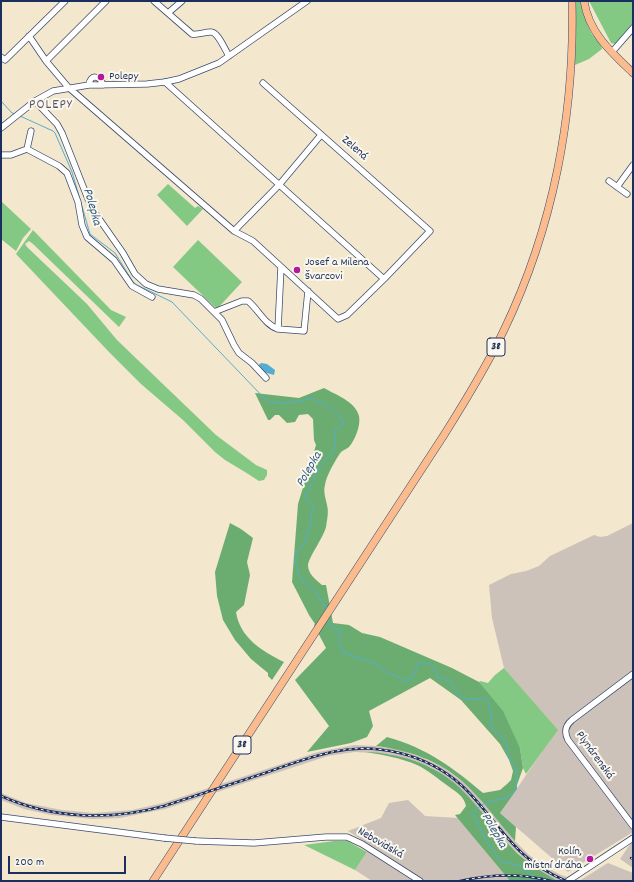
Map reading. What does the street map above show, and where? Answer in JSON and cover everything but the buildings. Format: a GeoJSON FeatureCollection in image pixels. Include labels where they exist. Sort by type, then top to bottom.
{"type":"FeatureCollection","features":[{"type":"Feature","properties":{"kind":"main road","name":"38"},"geometry":{"type":"LineString","coordinates":[[154,881],[444,435],[476,384],[505,329],[526,279],[547,214],[563,141],[572,61],[572,1]]}},
{"type":"Feature","properties":{"kind":"main road"},"geometry":{"type":"LineString","coordinates":[[584,1],[586,12],[593,29],[600,39],[633,73]]}},
{"type":"Feature","properties":{"kind":"street"},"geometry":{"type":"LineString","coordinates":[[1,57],[6,60],[65,1]]}},
{"type":"Feature","properties":{"kind":"street"},"geometry":{"type":"LineString","coordinates":[[46,61],[106,1]]}},
{"type":"Feature","properties":{"kind":"street"},"geometry":{"type":"LineString","coordinates":[[154,1],[192,34],[198,35],[212,32],[216,34],[229,56]]}},
{"type":"Feature","properties":{"kind":"street"},"geometry":{"type":"LineString","coordinates":[[168,13],[182,1]]}},
{"type":"Feature","properties":{"kind":"street"},"geometry":{"type":"LineString","coordinates":[[1,128],[22,110],[53,91],[89,85],[89,81],[95,77],[99,77],[103,85],[165,82],[178,79],[219,63],[307,1]]}},
{"type":"Feature","properties":{"kind":"street"},"geometry":{"type":"LineString","coordinates":[[612,52],[633,28]]}},
{"type":"Feature","properties":{"kind":"street"},"geometry":{"type":"LineString","coordinates":[[29,36],[46,61],[68,88],[234,231],[253,241],[338,319],[347,315],[384,279],[165,82]]}},
{"type":"Feature","properties":{"kind":"street","name":"Zelená"},"geometry":{"type":"LineString","coordinates":[[263,83],[430,231],[384,279]]}},
{"type":"Feature","properties":{"kind":"street"},"geometry":{"type":"LineString","coordinates":[[35,101],[57,124],[62,133],[88,199],[121,260],[132,286],[152,297]]}},
{"type":"Feature","properties":{"kind":"street"},"geometry":{"type":"LineString","coordinates":[[27,149],[31,131]]}},
{"type":"Feature","properties":{"kind":"street"},"geometry":{"type":"LineString","coordinates":[[234,231],[278,185],[321,135]]}},
{"type":"Feature","properties":{"kind":"street"},"geometry":{"type":"LineString","coordinates":[[1,155],[11,155],[27,149],[58,166],[67,173],[78,202],[82,224],[89,240],[107,254],[121,260],[146,284],[170,291],[194,295],[201,299],[222,320],[239,353],[252,363],[266,378]]}},
{"type":"Feature","properties":{"kind":"street"},"geometry":{"type":"LineString","coordinates":[[617,187],[633,165]]}},
{"type":"Feature","properties":{"kind":"street"},"geometry":{"type":"LineString","coordinates":[[609,181],[627,194]]}},
{"type":"Feature","properties":{"kind":"street"},"geometry":{"type":"LineString","coordinates":[[278,329],[281,267]]}},
{"type":"Feature","properties":{"kind":"street"},"geometry":{"type":"LineString","coordinates":[[214,312],[242,301],[248,301],[272,327],[278,329],[304,331],[308,291]]}},
{"type":"Feature","properties":{"kind":"street","name":"Plynárenská"},"geometry":{"type":"LineString","coordinates":[[633,674],[572,720],[567,726],[565,733],[568,740],[633,826]]}},
{"type":"Feature","properties":{"kind":"street","name":"Nebovidská"},"geometry":{"type":"LineString","coordinates":[[1,817],[164,838],[196,840],[254,842],[342,837],[355,840],[420,881]]}},
{"type":"Feature","properties":{"kind":"street"},"geometry":{"type":"LineString","coordinates":[[568,881],[633,838]]}},
{"type":"Feature","properties":{"kind":"shaded area"},"geometry":{"type":"Polygon","coordinates":[[[633,523],[633,832],[568,872],[500,813],[557,730],[504,668],[492,618],[489,585],[511,574],[526,571],[539,566],[550,556],[594,535],[600,537],[607,536],[633,523]]]}},
{"type":"Feature","properties":{"kind":"shaded area"},"geometry":{"type":"Polygon","coordinates":[[[354,745],[376,746],[400,750],[421,757],[444,768],[462,781],[478,797],[515,841],[529,855],[559,874],[577,881],[558,881],[544,874],[525,860],[510,845],[473,802],[450,780],[430,767],[389,754],[355,752],[328,756],[165,809],[120,818],[93,819],[51,815],[24,809],[1,800],[1,793],[26,803],[62,810],[94,813],[132,810],[163,803],[318,752],[354,745]]]}},
{"type":"Feature","properties":{"kind":"shaded area"},"geometry":{"type":"Polygon","coordinates":[[[408,800],[425,816],[458,818],[510,881],[372,881],[355,870],[371,846],[348,831],[381,818],[389,803],[408,800]]]}},
{"type":"Feature","properties":{"kind":"shaded area"},"geometry":{"type":"Polygon","coordinates":[[[633,840],[633,868],[620,859],[633,840]]]}},
{"type":"Feature","properties":{"kind":"shaded area"},"geometry":{"type":"Polygon","coordinates":[[[608,863],[633,873],[633,881],[579,881],[608,863]]]}},
{"type":"Feature","properties":{"kind":"green space"},"geometry":{"type":"Polygon","coordinates":[[[576,1],[582,1],[589,29],[599,42],[602,49],[589,59],[575,65],[576,1]]]}},
{"type":"Feature","properties":{"kind":"green space"},"geometry":{"type":"Polygon","coordinates":[[[589,1],[633,1],[633,23],[615,44],[611,43],[589,1]]]}},
{"type":"Feature","properties":{"kind":"green space"},"geometry":{"type":"Polygon","coordinates":[[[168,184],[195,208],[198,206],[203,209],[187,226],[157,195],[168,184]]]}},
{"type":"Feature","properties":{"kind":"green space"},"geometry":{"type":"Polygon","coordinates":[[[1,201],[31,229],[23,238],[16,251],[1,239],[1,201]]]}},
{"type":"Feature","properties":{"kind":"green space"},"geometry":{"type":"Polygon","coordinates":[[[33,230],[111,310],[126,317],[119,327],[29,241],[25,244],[27,247],[87,304],[117,340],[216,435],[256,465],[267,470],[267,475],[264,480],[259,481],[215,452],[183,420],[141,384],[16,254],[33,230]]]}},
{"type":"Feature","properties":{"kind":"green space"},"geometry":{"type":"Polygon","coordinates":[[[198,240],[242,282],[217,309],[173,267],[198,240]]]}},
{"type":"Feature","properties":{"kind":"green space"},"geometry":{"type":"Polygon","coordinates":[[[324,388],[354,406],[359,416],[359,424],[357,432],[349,447],[342,451],[339,455],[327,477],[324,488],[328,510],[326,527],[309,562],[309,571],[322,585],[326,585],[333,623],[349,625],[362,633],[380,637],[452,668],[479,682],[503,711],[520,748],[523,768],[517,789],[500,813],[516,827],[515,841],[476,795],[462,781],[443,767],[411,753],[376,746],[387,737],[415,747],[450,767],[483,793],[500,790],[511,780],[513,771],[500,744],[461,700],[430,678],[369,711],[373,726],[367,737],[351,743],[307,752],[329,726],[295,680],[326,648],[314,625],[315,624],[292,582],[298,504],[316,445],[314,440],[313,419],[308,414],[299,415],[295,422],[287,423],[279,415],[275,415],[268,420],[255,393],[299,398],[324,388]]]}},
{"type":"Feature","properties":{"kind":"green space"},"geometry":{"type":"Polygon","coordinates":[[[230,523],[253,538],[247,562],[250,575],[244,605],[236,612],[242,629],[253,643],[284,662],[272,680],[268,676],[268,673],[251,659],[235,640],[223,620],[217,596],[215,572],[230,523]]]}},
{"type":"Feature","properties":{"kind":"green space"},"geometry":{"type":"Polygon","coordinates":[[[504,668],[558,730],[526,774],[523,768],[520,748],[479,682],[488,683],[504,668]]]}},
{"type":"Feature","properties":{"kind":"green space"},"geometry":{"type":"Polygon","coordinates":[[[366,752],[403,757],[416,761],[439,772],[467,795],[518,854],[536,868],[556,880],[510,881],[455,815],[460,814],[466,806],[459,794],[417,765],[366,752]]]}},
{"type":"Feature","properties":{"kind":"green space"},"geometry":{"type":"Polygon","coordinates":[[[334,841],[347,841],[367,852],[355,870],[304,845],[334,841]]]}},
{"type":"Feature","properties":{"kind":"water"},"geometry":{"type":"Polygon","coordinates":[[[261,363],[267,364],[275,370],[274,375],[263,372],[258,366],[261,363]]]}},
{"type":"Feature","properties":{"kind":"waterway","name":"Polepka"},"geometry":{"type":"LineString","coordinates":[[1,101],[12,113],[15,114]]}},
{"type":"Feature","properties":{"kind":"waterway","name":"Polepka"},"geometry":{"type":"LineString","coordinates":[[20,116],[55,133],[72,172],[90,234],[115,253],[133,282],[172,302],[265,399],[282,403],[308,399],[316,400],[335,411],[341,419],[343,423],[334,430],[334,449],[321,465],[305,495],[306,499],[314,508],[305,542],[297,551],[295,561],[301,580],[314,590],[327,609]]}},
{"type":"Feature","properties":{"kind":"waterway","name":"Polepka"},"geometry":{"type":"LineString","coordinates":[[328,620],[331,627],[340,630],[341,633],[339,639],[341,651],[371,662],[405,681],[413,678],[418,664],[429,663],[435,670],[437,677],[451,682],[458,695],[463,698],[475,700],[480,698],[486,699],[489,703],[492,728],[507,743],[508,757],[515,767],[517,777],[516,790],[505,799],[491,801],[480,806],[473,813],[486,840],[500,861],[520,866],[537,881]]}},
{"type":"Feature","properties":{"kind":"railway"},"geometry":{"type":"LineString","coordinates":[[1,796],[21,804],[61,813],[82,815],[123,814],[164,806],[323,754],[349,749],[383,750],[416,758],[447,774],[468,792],[484,809],[506,837],[523,854],[543,869],[566,881]]}},
{"type":"Feature","properties":{"kind":"railway"},"geometry":{"type":"LineString","coordinates":[[460,881],[506,875],[539,878],[551,881]]}},
{"type":"Feature","properties":{"kind":"place","name":"Polepy"},"geometry":{"type":"Point","coordinates":[101,77]}},
{"type":"Feature","properties":{"kind":"place","name":"Josef a Milena Švarcovi"},"geometry":{"type":"Point","coordinates":[297,270]}},
{"type":"Feature","properties":{"kind":"place","name":"Kolín, místní dráha"},"geometry":{"type":"Point","coordinates":[590,859]}},
{"type":"Feature","properties":{"kind":"district","name":"POLEPY"},"geometry":{"type":"Point","coordinates":[51,106]}}]}
